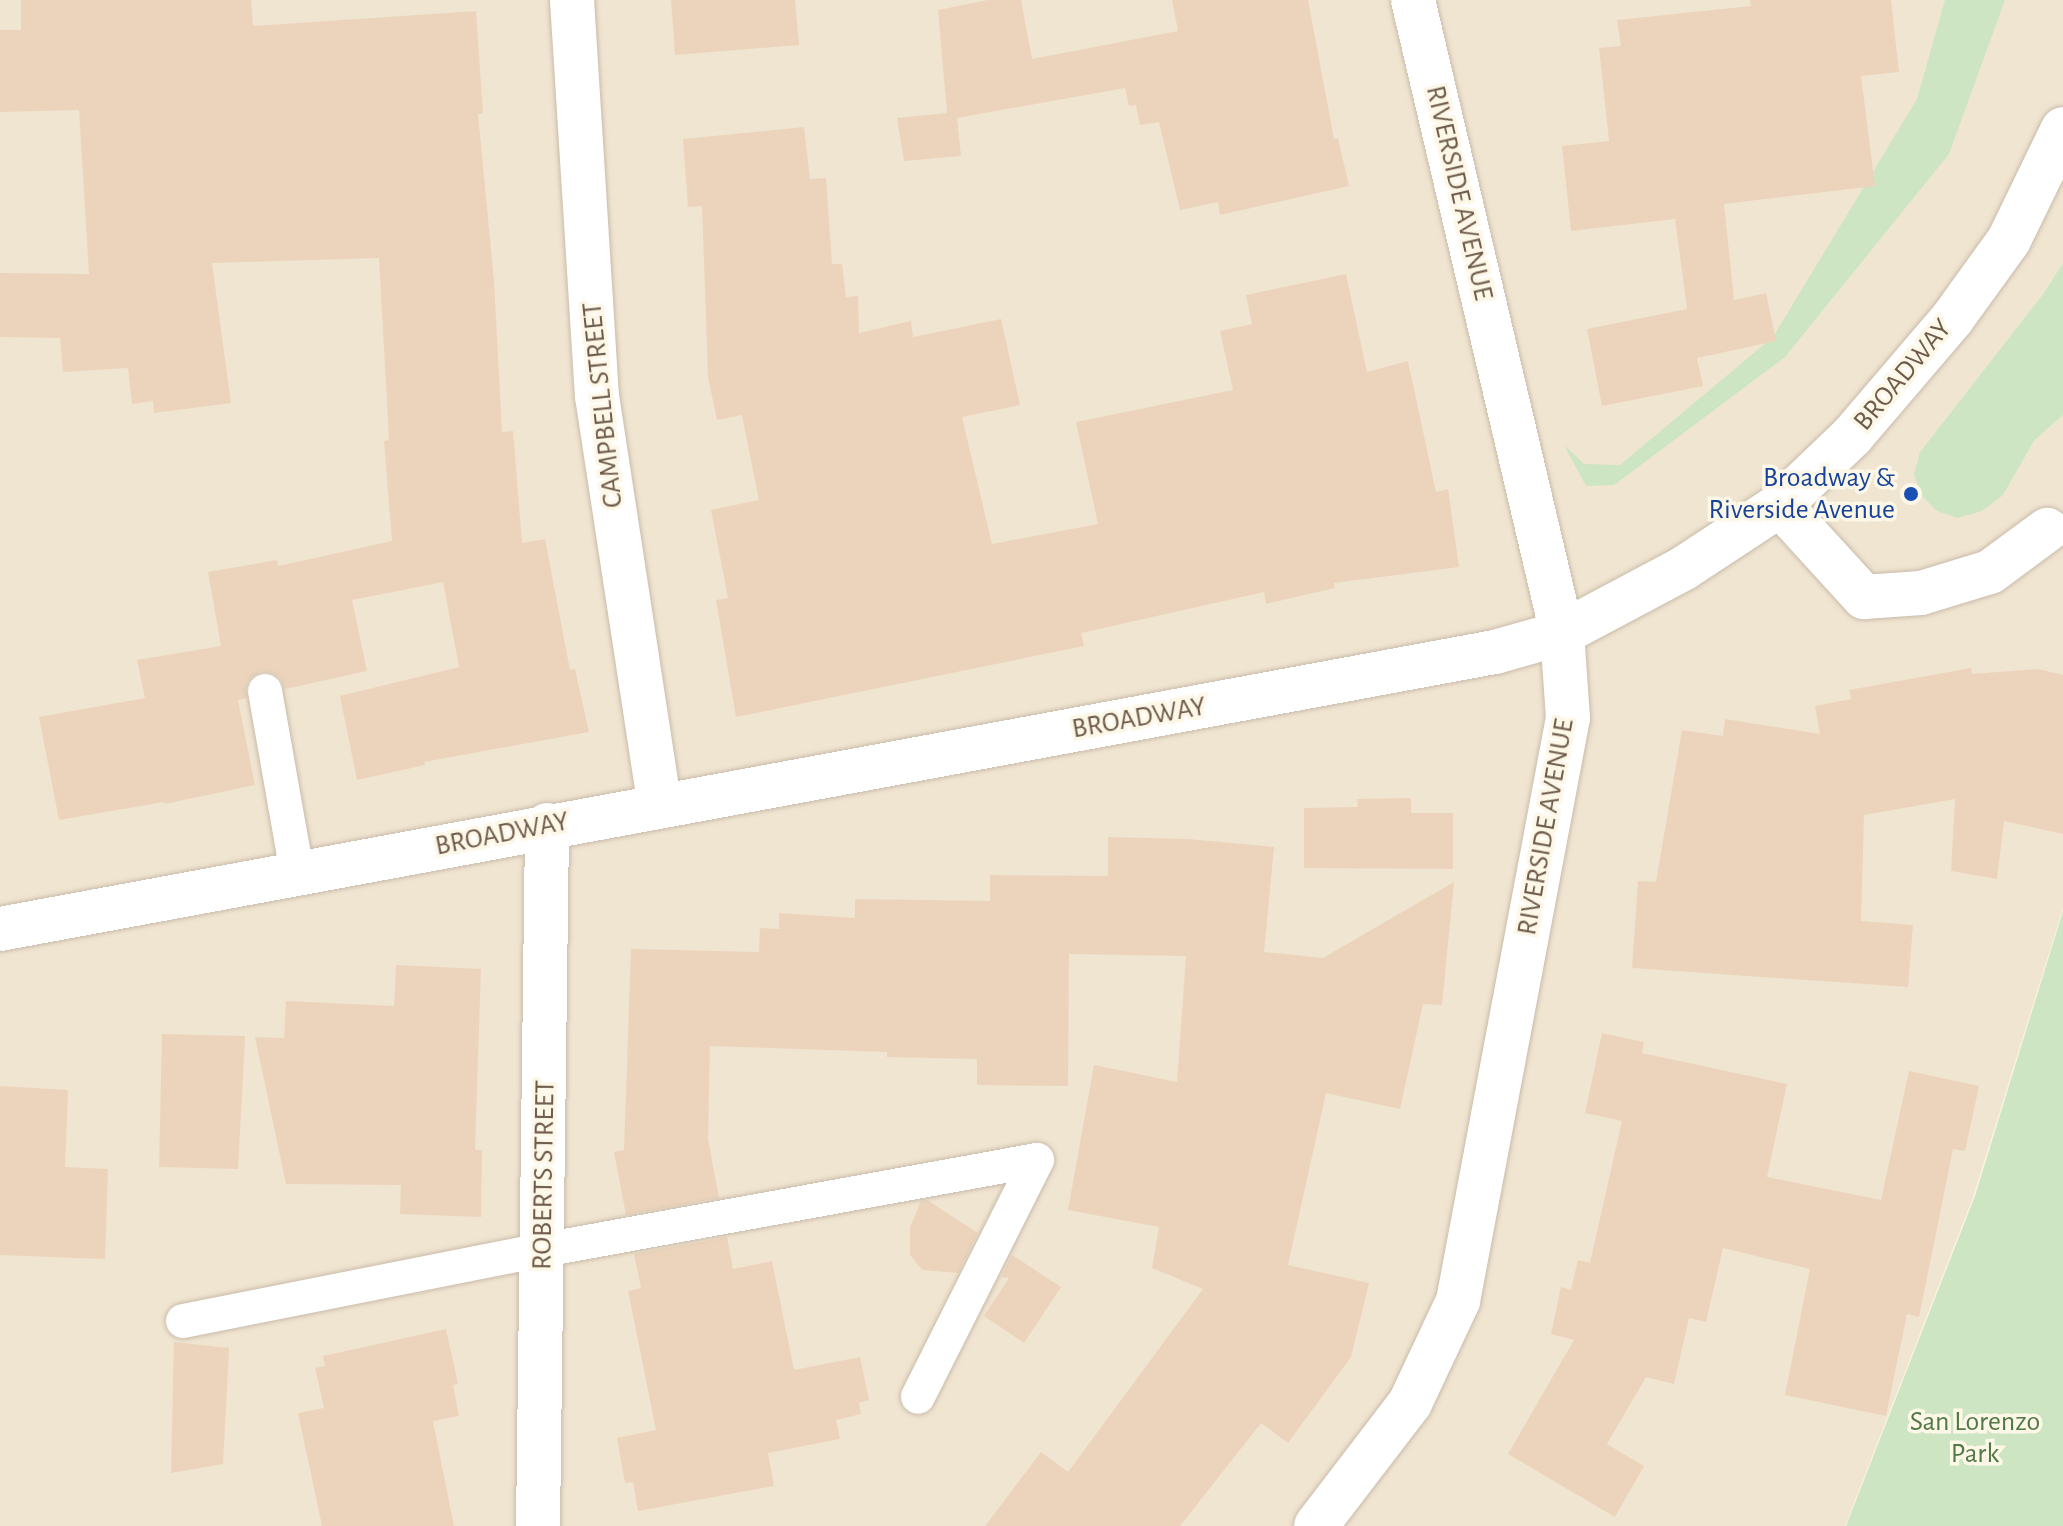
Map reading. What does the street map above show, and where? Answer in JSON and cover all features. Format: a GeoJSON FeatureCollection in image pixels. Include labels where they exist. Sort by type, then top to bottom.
{"type":"FeatureCollection","features":[{"type":"Feature","properties":{"kind":"street","name":"CAMPBELL STREET"},"geometry":{"type":"LineString","coordinates":[[572,0],[597,396],[660,806]]}},
{"type":"Feature","properties":{"kind":"street","name":"RIVERSIDE AVENUE"},"geometry":{"type":"LineString","coordinates":[[1316,1526],[1410,1403],[1458,1301],[1568,718],[1562,633],[1413,0]]}},
{"type":"Feature","properties":{"kind":"street","name":"BROADWAY"},"geometry":{"type":"LineString","coordinates":[[0,929],[547,825],[1495,652],[1562,633],[1684,568],[1780,505],[1852,436],[1952,319],[2009,240],[2063,129]]}},
{"type":"Feature","properties":{"kind":"street"},"geometry":{"type":"LineString","coordinates":[[1780,505],[1864,597],[1921,593],[1990,572],[2047,530]]}},
{"type":"Feature","properties":{"kind":"street","name":"ROBERTS STREET"},"geometry":{"type":"LineString","coordinates":[[538,1526],[547,825]]}},
{"type":"Feature","properties":{"kind":"lane"},"geometry":{"type":"LineString","coordinates":[[265,691],[297,873]]}},
{"type":"Feature","properties":{"kind":"lane"},"geometry":{"type":"LineString","coordinates":[[183,1321],[543,1250],[1037,1160],[918,1397]]}},
{"type":"Feature","properties":{"kind":"shaded area"},"geometry":{"type":"Polygon","coordinates":[[[0,0],[2063,0],[2063,263],[2043,294],[1920,452],[2003,495],[2034,441],[2063,415],[2063,908],[1973,1197],[1845,1526],[0,1526],[0,0]]]}},
{"type":"Feature","properties":{"kind":"green space"},"geometry":{"type":"Polygon","coordinates":[[[1945,0],[2005,0],[1949,154],[1785,357],[1614,485],[1586,486],[1564,445],[1584,464],[1620,465],[1773,337],[1917,99],[1945,0]]]}},
{"type":"Feature","properties":{"kind":"green space"},"geometry":{"type":"Polygon","coordinates":[[[2063,263],[2063,415],[2034,441],[2003,495],[1982,511],[1957,518],[1937,511],[1921,495],[1914,474],[1920,452],[2043,294],[2063,263]]]}},
{"type":"Feature","properties":{"kind":"green space","name":"San Lorenzo Park"},"geometry":{"type":"Polygon","coordinates":[[[2063,911],[2063,1526],[1846,1526],[1975,1196],[2063,911]]]}},
{"type":"Feature","properties":{"kind":"building"},"geometry":{"type":"Polygon","coordinates":[[[21,0],[251,0],[253,26],[476,11],[483,114],[478,114],[494,281],[502,432],[513,431],[522,543],[545,539],[570,670],[575,669],[589,732],[424,762],[425,765],[357,780],[340,696],[459,667],[443,582],[352,600],[367,671],[285,689],[281,679],[273,673],[262,671],[252,676],[246,685],[246,698],[238,700],[255,785],[165,804],[59,820],[39,717],[145,698],[137,660],[221,646],[208,572],[277,560],[278,566],[392,541],[384,441],[389,440],[379,258],[212,263],[231,403],[154,413],[153,401],[132,404],[128,368],[63,372],[60,338],[0,337],[0,273],[89,274],[79,110],[0,112],[0,30],[21,30],[21,0]]]}},
{"type":"Feature","properties":{"kind":"building"},"geometry":{"type":"Polygon","coordinates":[[[671,0],[795,0],[799,45],[675,55],[671,0]]]}},
{"type":"Feature","properties":{"kind":"building"},"geometry":{"type":"Polygon","coordinates":[[[988,0],[1021,0],[1032,59],[1178,31],[1172,0],[1308,0],[1334,139],[1338,138],[1349,186],[1220,215],[1218,202],[1180,210],[1159,122],[1140,125],[1136,105],[1129,106],[1125,88],[957,118],[961,156],[904,161],[897,118],[947,113],[938,10],[988,0]]]}},
{"type":"Feature","properties":{"kind":"building"},"geometry":{"type":"Polygon","coordinates":[[[1750,0],[1891,0],[1899,72],[1861,76],[1875,186],[1724,204],[1734,300],[1766,293],[1776,341],[1697,358],[1703,386],[1602,406],[1587,329],[1687,309],[1675,219],[1571,231],[1562,146],[1609,141],[1599,48],[1621,46],[1617,20],[1751,6],[1750,0]]]}},
{"type":"Feature","properties":{"kind":"building"},"geometry":{"type":"Polygon","coordinates":[[[804,127],[810,179],[826,178],[832,264],[842,264],[846,297],[858,296],[859,333],[911,321],[913,337],[1001,319],[1020,405],[962,417],[992,544],[1098,524],[1076,422],[1233,390],[1220,331],[1252,324],[1246,295],[1346,274],[1367,372],[1408,361],[1436,492],[1448,489],[1459,567],[1334,583],[1335,588],[1266,604],[1264,592],[1081,633],[1084,646],[736,717],[716,600],[728,598],[711,510],[759,500],[742,415],[717,420],[708,377],[702,206],[688,207],[683,139],[804,127]]]}},
{"type":"Feature","properties":{"kind":"building"},"geometry":{"type":"Polygon","coordinates":[[[1971,668],[1972,674],[2038,669],[2063,675],[2063,834],[2004,821],[1997,879],[1951,871],[1955,799],[1864,815],[1861,921],[1913,925],[1908,987],[1632,968],[1638,881],[1656,882],[1682,730],[1723,736],[1725,719],[1820,734],[1815,706],[1851,699],[1849,690],[1971,668]]]}},
{"type":"Feature","properties":{"kind":"building"},"geometry":{"type":"Polygon","coordinates":[[[1411,798],[1411,813],[1453,813],[1453,869],[1304,868],[1304,808],[1358,807],[1357,799],[1411,798]]]}},
{"type":"Feature","properties":{"kind":"building"},"geometry":{"type":"Polygon","coordinates":[[[1108,837],[1188,839],[1274,847],[1264,952],[1323,958],[1454,882],[1442,1005],[1423,1004],[1400,1109],[1326,1093],[1288,1265],[1369,1283],[1351,1357],[1288,1443],[1261,1423],[1180,1526],[985,1526],[1041,1452],[1068,1472],[1203,1289],[1152,1268],[1159,1227],[1068,1210],[1094,1065],[1177,1082],[1186,956],[1069,954],[1068,1086],[977,1085],[977,1059],[887,1057],[887,1052],[710,1046],[708,1139],[719,1198],[626,1215],[614,1152],[624,1150],[631,949],[759,952],[760,928],[779,929],[779,913],[855,918],[855,899],[990,901],[990,875],[1108,876],[1108,837]]]}},
{"type":"Feature","properties":{"kind":"building"},"geometry":{"type":"Polygon","coordinates":[[[396,965],[481,969],[475,1150],[482,1150],[481,1217],[400,1214],[401,1185],[286,1184],[255,1037],[284,1038],[286,1001],[394,1006],[396,965]]]}},
{"type":"Feature","properties":{"kind":"building"},"geometry":{"type":"Polygon","coordinates":[[[1602,1033],[1644,1042],[1642,1053],[1787,1084],[1767,1177],[1881,1200],[1909,1071],[1979,1086],[1965,1151],[1953,1149],[1919,1317],[1907,1314],[1886,1416],[1785,1395],[1810,1269],[1723,1248],[1706,1322],[1689,1318],[1674,1384],[1646,1377],[1607,1444],[1644,1466],[1615,1517],[1508,1454],[1574,1340],[1551,1334],[1561,1287],[1571,1290],[1578,1260],[1590,1263],[1622,1121],[1585,1113],[1602,1033]]]}},
{"type":"Feature","properties":{"kind":"building"},"geometry":{"type":"Polygon","coordinates":[[[162,1034],[245,1036],[238,1169],[159,1167],[162,1034]]]}},
{"type":"Feature","properties":{"kind":"building"},"geometry":{"type":"Polygon","coordinates":[[[0,1086],[68,1090],[65,1167],[108,1169],[105,1259],[0,1255],[0,1086]]]}},
{"type":"Feature","properties":{"kind":"building"},"geometry":{"type":"Polygon","coordinates":[[[927,1200],[978,1233],[958,1273],[922,1270],[910,1255],[910,1227],[921,1201],[927,1200]]]}},
{"type":"Feature","properties":{"kind":"building"},"geometry":{"type":"Polygon","coordinates":[[[727,1237],[733,1269],[772,1261],[794,1370],[860,1357],[869,1400],[859,1403],[861,1414],[836,1420],[840,1439],[768,1453],[774,1486],[638,1511],[633,1482],[625,1483],[617,1438],[656,1430],[628,1291],[641,1288],[634,1254],[727,1237]]]}},
{"type":"Feature","properties":{"kind":"building"},"geometry":{"type":"Polygon","coordinates":[[[1012,1255],[1061,1287],[1024,1343],[984,1316],[1009,1278],[1001,1277],[1012,1255]]]}},
{"type":"Feature","properties":{"kind":"building"},"geometry":{"type":"Polygon","coordinates":[[[446,1329],[458,1384],[453,1385],[459,1416],[433,1421],[454,1526],[322,1526],[298,1413],[324,1408],[315,1368],[325,1366],[323,1356],[446,1329]]]}},
{"type":"Feature","properties":{"kind":"building"},"geometry":{"type":"Polygon","coordinates":[[[174,1342],[229,1348],[223,1464],[171,1473],[174,1342]]]}},
{"type":"Feature","properties":{"kind":"place","name":"Broadway & Riverside Avenue"},"geometry":{"type":"Point","coordinates":[1911,494]}}]}
